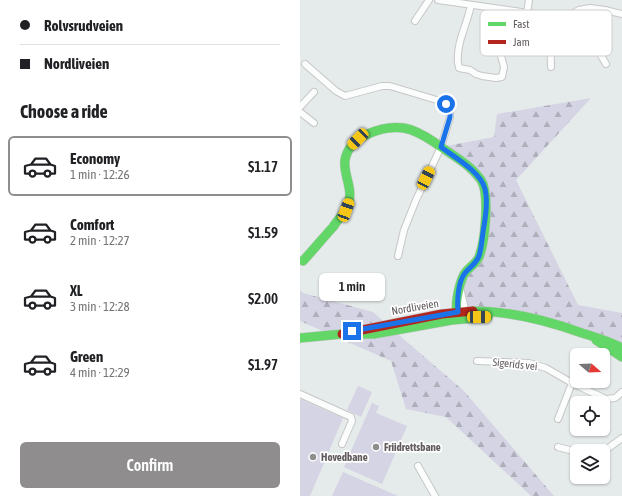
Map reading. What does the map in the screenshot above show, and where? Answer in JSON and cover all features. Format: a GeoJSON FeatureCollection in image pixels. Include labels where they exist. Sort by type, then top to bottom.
{"type":"FeatureCollection","features":[{"type":"Feature","properties":{"kind":"street"},"geometry":{"type":"LineString","coordinates":[[415,21],[429,0]]}},
{"type":"Feature","properties":{"kind":"street"},"geometry":{"type":"LineString","coordinates":[[438,0],[503,10]]}},
{"type":"Feature","properties":{"kind":"street"},"geometry":{"type":"LineString","coordinates":[[528,10],[529,0]]}},
{"type":"Feature","properties":{"kind":"street"},"geometry":{"type":"LineString","coordinates":[[468,5],[468,18],[462,33],[458,63],[459,68],[470,70],[482,76],[496,78],[502,77],[504,67],[501,56]]}},
{"type":"Feature","properties":{"kind":"street"},"geometry":{"type":"LineString","coordinates":[[579,10],[590,8],[605,10]]}},
{"type":"Feature","properties":{"kind":"street"},"geometry":{"type":"LineString","coordinates":[[612,12],[622,14]]}},
{"type":"Feature","properties":{"kind":"street"},"geometry":{"type":"LineString","coordinates":[[551,56],[551,67]]}},
{"type":"Feature","properties":{"kind":"street"},"geometry":{"type":"LineString","coordinates":[[601,56],[606,64]]}},
{"type":"Feature","properties":{"kind":"street"},"geometry":{"type":"LineString","coordinates":[[305,64],[336,91],[345,96],[382,86],[390,86],[446,104],[450,110],[450,117],[441,147],[416,200],[404,230],[398,256]]}},
{"type":"Feature","properties":{"kind":"street"},"geometry":{"type":"LineString","coordinates":[[300,107],[314,92]]}},
{"type":"Feature","properties":{"kind":"street"},"geometry":{"type":"LineString","coordinates":[[300,112],[314,123]]}},
{"type":"Feature","properties":{"kind":"street"},"geometry":{"type":"LineString","coordinates":[[304,261],[346,210],[351,196],[345,160],[348,149],[358,139],[384,130],[401,128],[414,130],[462,162],[477,176],[485,190],[486,213],[479,257],[464,276],[460,288],[458,296],[461,314]]}},
{"type":"Feature","properties":{"kind":"street","name":"Nordliveien"},"geometry":{"type":"LineString","coordinates":[[300,338],[342,334],[374,334],[461,314],[518,316],[549,322],[606,340],[622,348]]}},
{"type":"Feature","properties":{"kind":"street","name":"Nordliveien"},"geometry":{"type":"LineString","coordinates":[[588,334],[622,357]]}},
{"type":"Feature","properties":{"kind":"street","name":"Sigerids vei"},"geometry":{"type":"LineString","coordinates":[[477,361],[529,363],[546,368],[570,382]]}},
{"type":"Feature","properties":{"kind":"street"},"geometry":{"type":"LineString","coordinates":[[558,419],[570,388]]}},
{"type":"Feature","properties":{"kind":"street","name":"Sigerids vei"},"geometry":{"type":"LineString","coordinates":[[583,388],[606,398],[615,398],[622,392]]}},
{"type":"Feature","properties":{"kind":"street"},"geometry":{"type":"LineString","coordinates":[[300,394],[351,417],[352,421],[342,444]]}},
{"type":"Feature","properties":{"kind":"street"},"geometry":{"type":"LineString","coordinates":[[610,447],[622,438]]}},
{"type":"Feature","properties":{"kind":"street"},"geometry":{"type":"LineString","coordinates":[[558,447],[570,450]]}},
{"type":"Feature","properties":{"kind":"street"},"geometry":{"type":"LineString","coordinates":[[418,466],[435,496]]}},
{"type":"Feature","properties":{"kind":"green space"},"geometry":{"type":"Polygon","coordinates":[[[591,98],[516,180],[578,305],[622,313],[622,353],[608,344],[513,315],[460,315],[461,283],[474,264],[486,213],[477,176],[441,147],[494,137],[497,114],[591,98]]]}},
{"type":"Feature","properties":{"kind":"green space"},"geometry":{"type":"Polygon","coordinates":[[[300,290],[303,293],[373,312],[464,391],[554,496],[531,496],[446,417],[406,409],[391,361],[300,321],[300,290]]]}},
{"type":"Feature","properties":{"kind":"green space"},"geometry":{"type":"Polygon","coordinates":[[[358,386],[372,392],[361,417],[347,410],[358,386]]]}},
{"type":"Feature","properties":{"kind":"green space","name":"Hovedbane"},"geometry":{"type":"Polygon","coordinates":[[[300,399],[343,418],[310,496],[300,496],[300,399]]]}},
{"type":"Feature","properties":{"kind":"green space","name":"Friidrettsbane"},"geometry":{"type":"Polygon","coordinates":[[[372,403],[379,406],[376,413],[407,426],[382,484],[344,467],[372,403]]]}},
{"type":"Feature","properties":{"kind":"green space"},"geometry":{"type":"Polygon","coordinates":[[[343,472],[398,496],[332,496],[343,472]]]}},
{"type":"Feature","properties":{"kind":"traffic: fast"},"geometry":{"type":"LineString","coordinates":[[303,261],[333,227],[348,205],[350,193],[345,171],[345,160],[353,144],[377,130],[386,128],[404,128],[412,130],[431,140],[465,164],[481,180],[484,187],[486,218],[481,250],[478,259],[463,276],[457,297],[457,311],[462,319]]}},
{"type":"Feature","properties":{"kind":"traffic: fast"},"geometry":{"type":"LineString","coordinates":[[473,311],[487,311],[542,320],[602,339],[622,348]]}},
{"type":"Feature","properties":{"kind":"traffic: fast"},"geometry":{"type":"LineString","coordinates":[[300,338],[342,334],[374,334],[452,320],[488,317]]}},
{"type":"Feature","properties":{"kind":"traffic: fast"},"geometry":{"type":"LineString","coordinates":[[596,340],[622,357]]}},
{"type":"Feature","properties":{"kind":"traffic: jam"},"geometry":{"type":"LineString","coordinates":[[342,334],[442,314],[473,311]]}},
{"type":"Feature","properties":{"kind":"place","name":"Friidrettsbane"},"geometry":{"type":"Point","coordinates":[376,447]}},
{"type":"Feature","properties":{"kind":"place","name":"Hovedbane"},"geometry":{"type":"Point","coordinates":[313,457]}},
{"type":"Feature","properties":{"kind":"route"},"geometry":{"type":"LineString","coordinates":[[352,331],[438,314],[458,312],[457,304],[462,279],[468,269],[479,257],[486,213],[485,190],[477,176],[462,162],[441,147],[450,117],[450,110],[446,104]]}}]}
